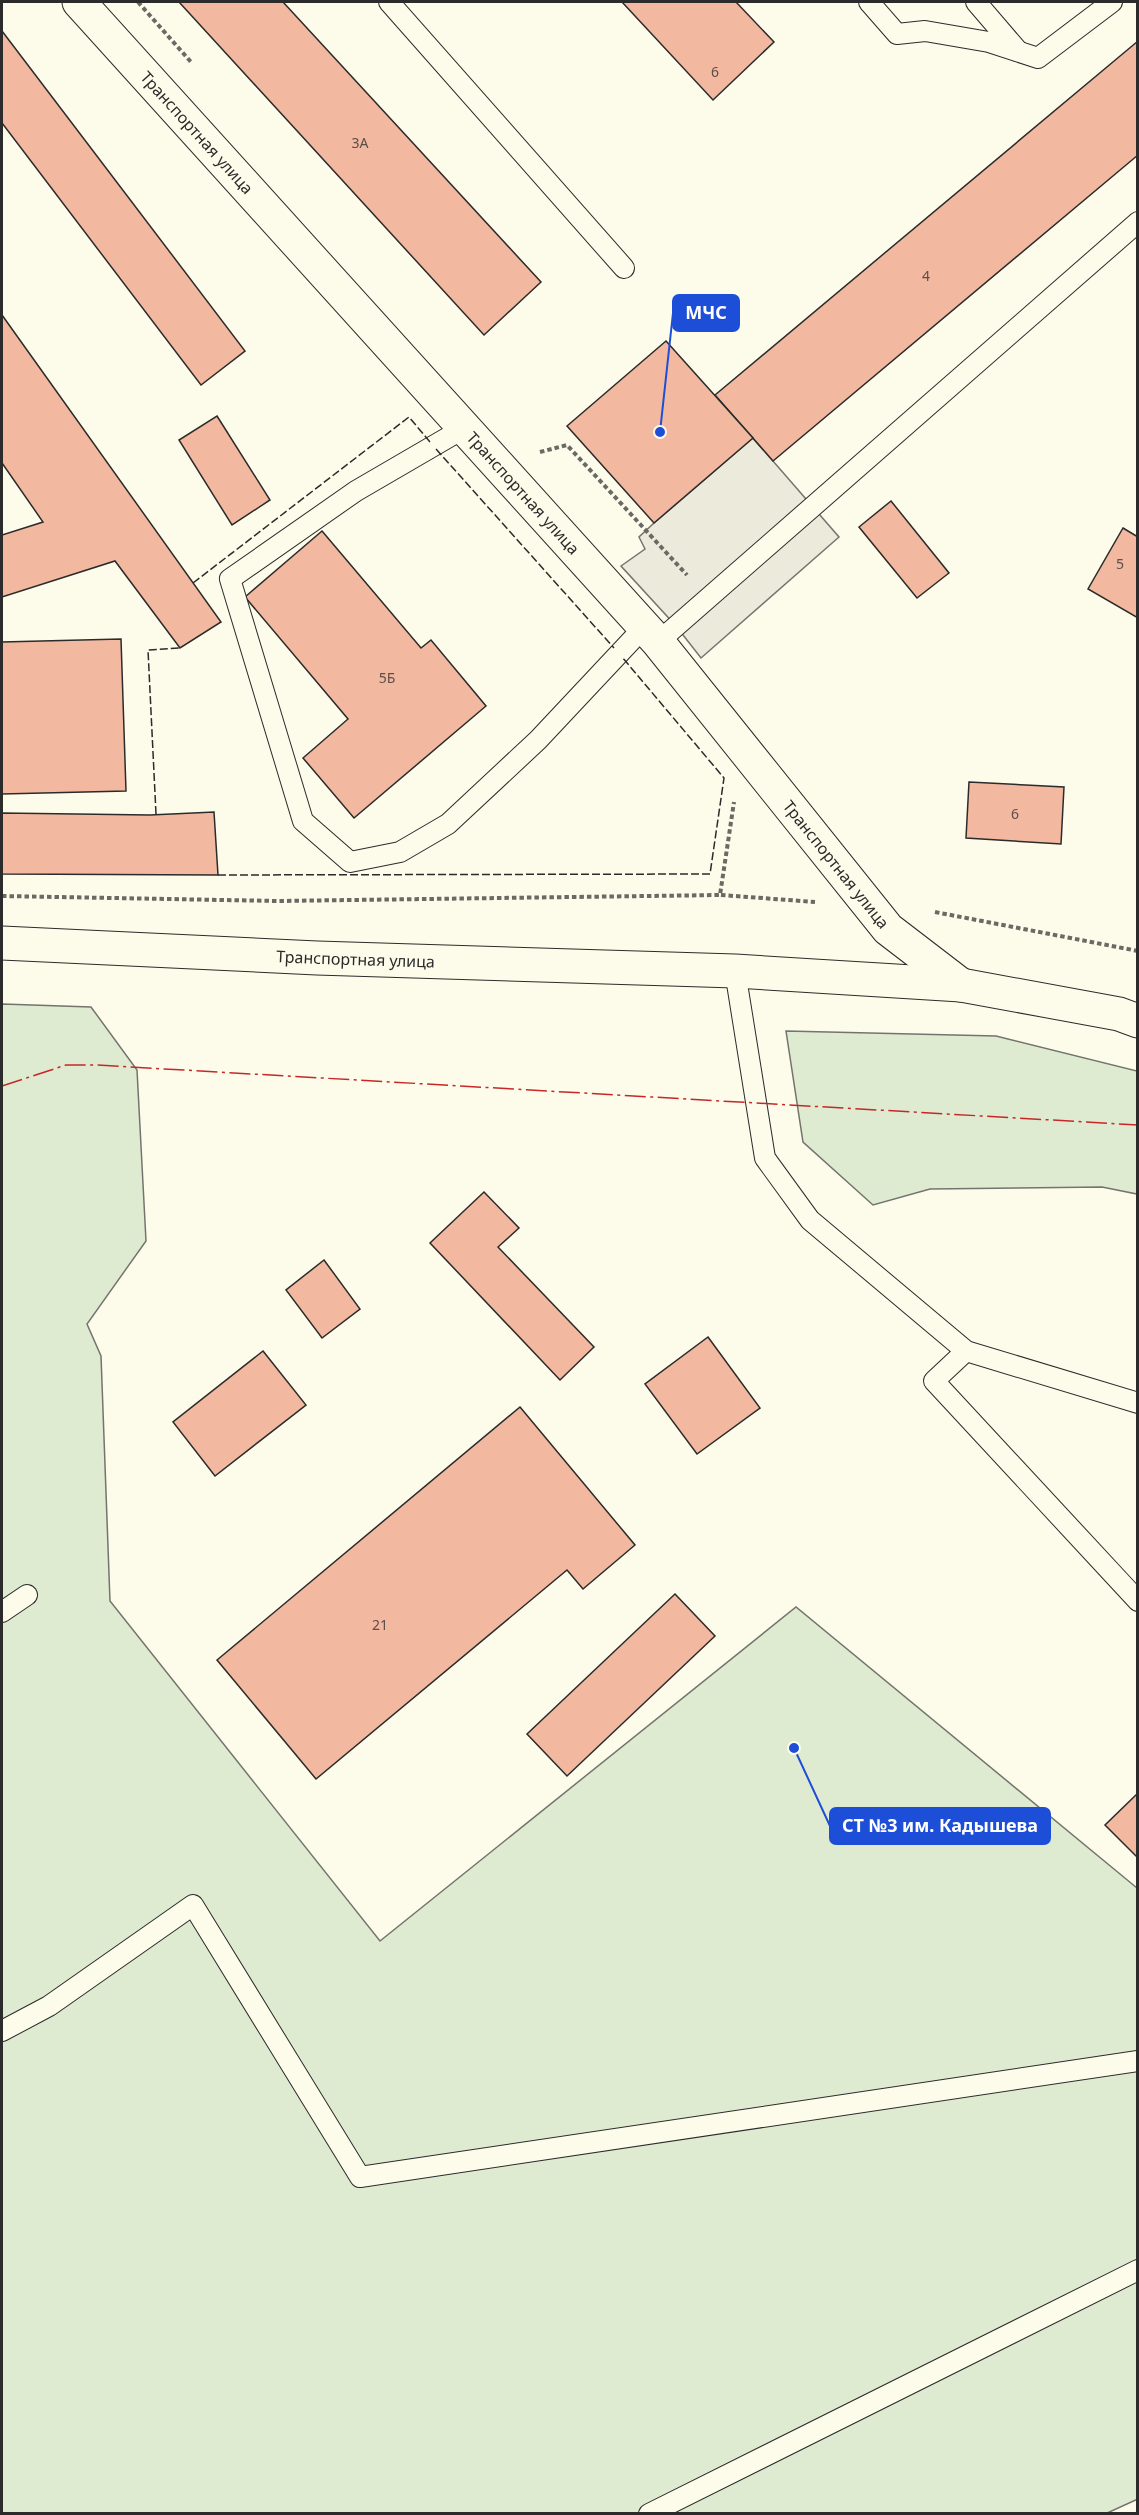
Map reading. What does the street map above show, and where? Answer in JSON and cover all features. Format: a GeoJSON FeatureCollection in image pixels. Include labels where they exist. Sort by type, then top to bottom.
{"type":"FeatureCollection","features":[{"type":"Feature","properties":{"kind":"street","name":"Транспортная улица"},"geometry":{"type":"LineString","coordinates":[[79,2],[651,634],[888,929],[961,985]]}},
{"type":"Feature","properties":{"kind":"street","name":"Транспортная улица"},"geometry":{"type":"LineString","coordinates":[[2,943],[317,958],[735,971],[961,985],[1119,1014],[1137,1021]]}},
{"type":"Feature","properties":{"kind":"lane"},"geometry":{"type":"LineString","coordinates":[[389,2],[624,268]]}},
{"type":"Feature","properties":{"kind":"lane"},"geometry":{"type":"LineString","coordinates":[[868,2],[897,34],[925,32],[989,42],[1038,58],[1112,2]]}},
{"type":"Feature","properties":{"kind":"lane"},"geometry":{"type":"LineString","coordinates":[[976,2],[1018,51]]}},
{"type":"Feature","properties":{"kind":"lane"},"geometry":{"type":"LineString","coordinates":[[466,427],[356,491],[230,579],[303,821],[350,862],[400,852],[448,824],[651,634],[708,598],[1137,222]]}},
{"type":"Feature","properties":{"kind":"lane"},"geometry":{"type":"LineString","coordinates":[[735,971],[765,1158],[810,1220],[966,1351],[1137,1403]]}},
{"type":"Feature","properties":{"kind":"lane"},"geometry":{"type":"LineString","coordinates":[[966,1351],[934,1382],[1137,1601]]}},
{"type":"Feature","properties":{"kind":"lane"},"geometry":{"type":"LineString","coordinates":[[2,1612],[27,1595]]}},
{"type":"Feature","properties":{"kind":"lane"},"geometry":{"type":"LineString","coordinates":[[2,2031],[49,2006],[193,1905],[360,2177],[1137,2061]]}},
{"type":"Feature","properties":{"kind":"lane"},"geometry":{"type":"LineString","coordinates":[[649,2514],[1137,2270]]}},
{"type":"Feature","properties":{"kind":"path"},"geometry":{"type":"LineString","coordinates":[[537,453],[556,446],[567,445],[708,598]]}},
{"type":"Feature","properties":{"kind":"path"},"geometry":{"type":"LineString","coordinates":[[2,896],[278,901],[720,895],[742,749]]}},
{"type":"Feature","properties":{"kind":"green space"},"geometry":{"type":"Polygon","coordinates":[[[2,1004],[91,1007],[137,1070],[146,1241],[87,1324],[101,1356],[110,1601],[380,1941],[796,1607],[1137,1888],[1138,2499],[1105,2514],[2,2514],[2,1004]]]}},
{"type":"Feature","properties":{"kind":"green space"},"geometry":{"type":"Polygon","coordinates":[[[786,1031],[996,1036],[1137,1071],[1137,1194],[1102,1187],[930,1189],[873,1205],[803,1142],[786,1031]]]}},
{"type":"Feature","properties":{"kind":"shaded area"},"geometry":{"type":"Polygon","coordinates":[[[753,438],[839,537],[701,658],[676,626],[621,566],[645,549],[639,537],[753,438]]]}},
{"type":"Feature","properties":{"kind":"building"},"geometry":{"type":"Polygon","coordinates":[[[179,2],[283,2],[541,282],[484,335],[179,2]]]}},
{"type":"Feature","properties":{"kind":"building"},"geometry":{"type":"Polygon","coordinates":[[[622,2],[736,2],[774,42],[713,100],[622,2]]]}},
{"type":"Feature","properties":{"kind":"building"},"geometry":{"type":"Polygon","coordinates":[[[2,31],[245,351],[201,385],[2,123],[2,31]]]}},
{"type":"Feature","properties":{"kind":"building"},"geometry":{"type":"Polygon","coordinates":[[[1138,41],[1138,155],[773,461],[715,395],[1138,41]]]}},
{"type":"Feature","properties":{"kind":"building"},"geometry":{"type":"Polygon","coordinates":[[[2,315],[221,622],[180,648],[115,561],[2,597],[2,535],[43,522],[2,463],[2,315]]]}},
{"type":"Feature","properties":{"kind":"building"},"geometry":{"type":"Polygon","coordinates":[[[666,341],[753,438],[654,523],[567,426],[666,341]]]}},
{"type":"Feature","properties":{"kind":"building"},"geometry":{"type":"Polygon","coordinates":[[[217,416],[270,500],[232,525],[179,440],[217,416]]]}},
{"type":"Feature","properties":{"kind":"building"},"geometry":{"type":"Polygon","coordinates":[[[891,501],[949,573],[917,598],[859,527],[891,501]]]}},
{"type":"Feature","properties":{"kind":"building"},"geometry":{"type":"Polygon","coordinates":[[[1123,528],[1138,537],[1138,618],[1088,589],[1123,528]]]}},
{"type":"Feature","properties":{"kind":"building"},"geometry":{"type":"Polygon","coordinates":[[[322,531],[421,648],[431,640],[486,706],[354,818],[303,758],[348,719],[245,597],[322,531]]]}},
{"type":"Feature","properties":{"kind":"building"},"geometry":{"type":"Polygon","coordinates":[[[121,639],[126,791],[2,794],[2,642],[121,639]]]}},
{"type":"Feature","properties":{"kind":"building"},"geometry":{"type":"Polygon","coordinates":[[[969,782],[1064,787],[1061,844],[966,838],[969,782]]]}},
{"type":"Feature","properties":{"kind":"building"},"geometry":{"type":"Polygon","coordinates":[[[214,812],[218,875],[2,874],[2,813],[150,815],[214,812]]]}},
{"type":"Feature","properties":{"kind":"building"},"geometry":{"type":"Polygon","coordinates":[[[484,1192],[519,1228],[498,1247],[594,1347],[560,1380],[430,1243],[484,1192]]]}},
{"type":"Feature","properties":{"kind":"building"},"geometry":{"type":"Polygon","coordinates":[[[324,1260],[360,1309],[322,1338],[286,1290],[324,1260]]]}},
{"type":"Feature","properties":{"kind":"building"},"geometry":{"type":"Polygon","coordinates":[[[708,1337],[760,1408],[697,1454],[645,1384],[708,1337]]]}},
{"type":"Feature","properties":{"kind":"building"},"geometry":{"type":"Polygon","coordinates":[[[263,1351],[306,1405],[215,1476],[173,1422],[263,1351]]]}},
{"type":"Feature","properties":{"kind":"building"},"geometry":{"type":"Polygon","coordinates":[[[520,1407],[635,1545],[583,1589],[567,1570],[316,1779],[217,1660],[520,1407]]]}},
{"type":"Feature","properties":{"kind":"building"},"geometry":{"type":"Polygon","coordinates":[[[675,1594],[715,1636],[567,1776],[527,1734],[675,1594]]]}},
{"type":"Feature","properties":{"kind":"building"},"geometry":{"type":"Polygon","coordinates":[[[1138,1793],[1138,1858],[1105,1825],[1138,1793]]]}},
{"type":"Feature","properties":{"kind":"fence"},"geometry":{"type":"LineString","coordinates":[[193,583],[409,417],[430,442]]}},
{"type":"Feature","properties":{"kind":"fence"},"geometry":{"type":"LineString","coordinates":[[436,449],[614,648]]}},
{"type":"Feature","properties":{"kind":"fence"},"geometry":{"type":"LineString","coordinates":[[156,814],[148,650],[180,648]]}},
{"type":"Feature","properties":{"kind":"fence"},"geometry":{"type":"LineString","coordinates":[[218,875],[710,874],[724,778],[622,657]]}},
{"type":"Feature","properties":{"kind":"power"},"geometry":{"type":"LineString","coordinates":[[2,1086],[66,1065],[96,1065],[1138,1125]]}},
{"type":"Feature","properties":{"kind":"place","name":"МЧС"},"geometry":{"type":"Point","coordinates":[660,432]}},
{"type":"Feature","properties":{"kind":"place","name":"СТ №3 им. Кадышева"},"geometry":{"type":"Point","coordinates":[794,1748]}}]}
